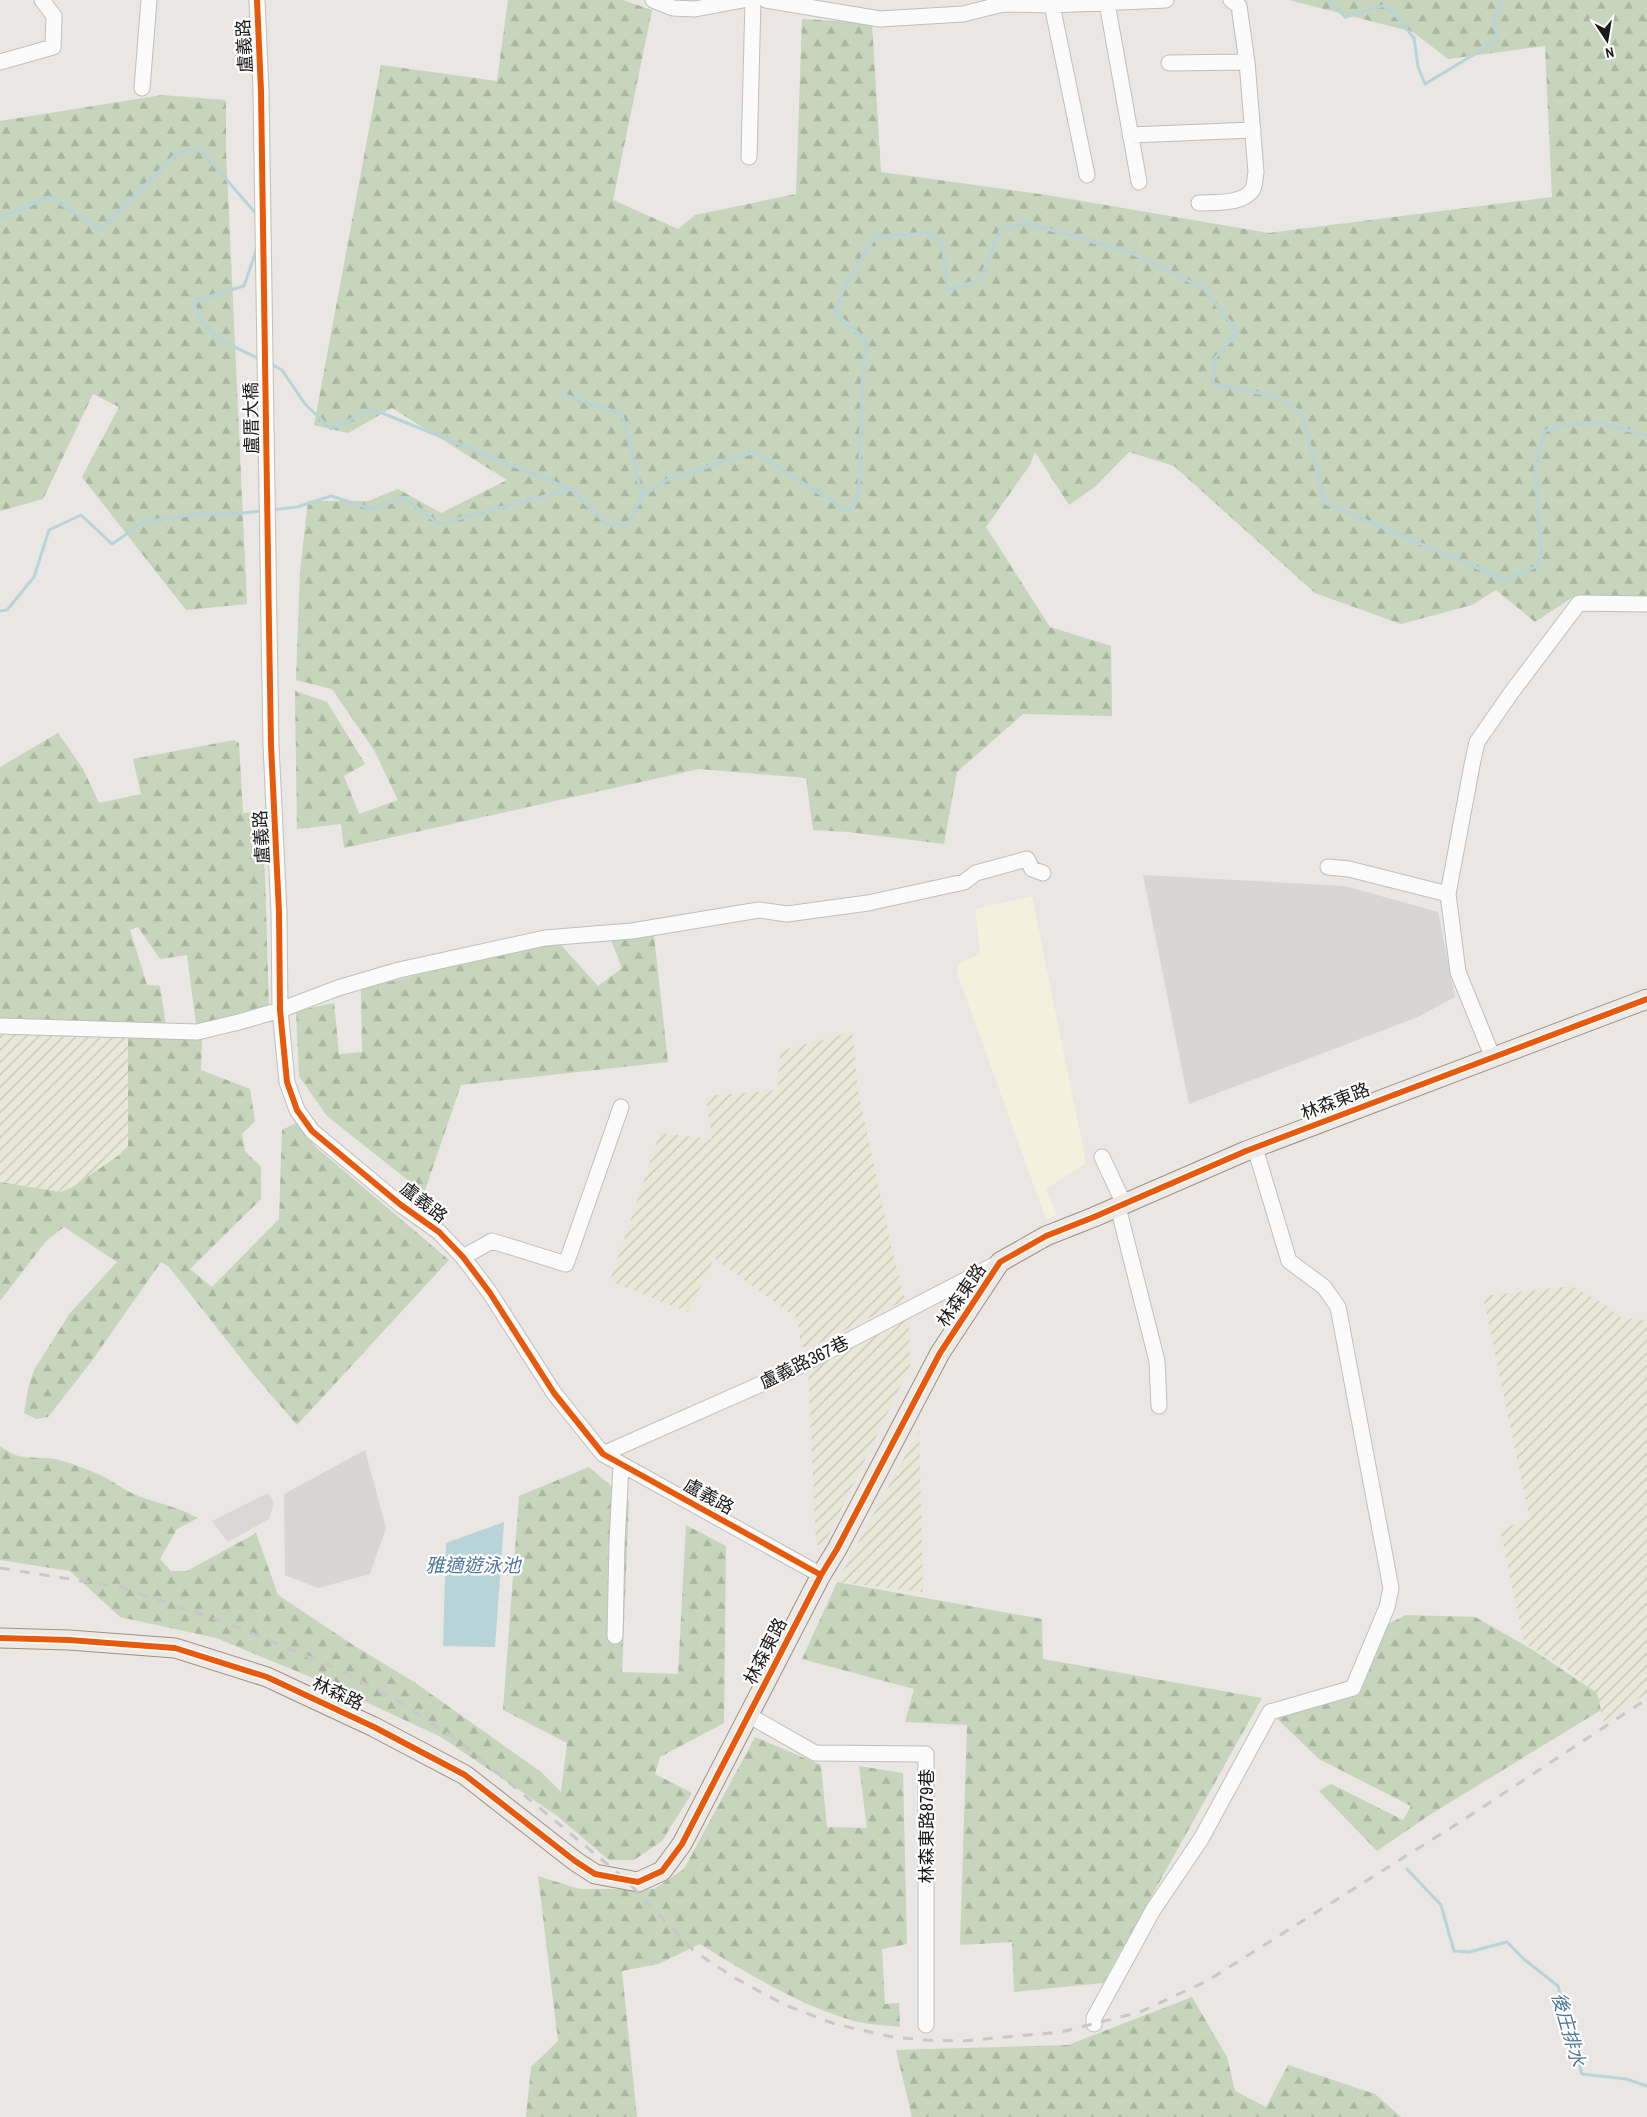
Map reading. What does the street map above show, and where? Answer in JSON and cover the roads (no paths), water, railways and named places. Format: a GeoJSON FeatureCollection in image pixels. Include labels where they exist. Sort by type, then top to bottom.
{"type":"FeatureCollection","features":[{"type":"Feature","properties":{"kind":"main road","name":"林森東路"},"geometry":{"type":"LineString","coordinates":[[625,1879],[638,1882],[662,1871],[682,1844],[821,1574],[837,1549],[940,1353],[1000,1262],[1046,1236],[1255,1148],[1647,999]]}},
{"type":"Feature","properties":{"kind":"main road","name":"林森路"},"geometry":{"type":"LineString","coordinates":[[0,1638],[69,1640],[175,1648],[267,1677],[374,1727],[465,1775],[582,1866],[595,1874],[625,1879]]}},
{"type":"Feature","properties":{"kind":"street"},"geometry":{"type":"LineString","coordinates":[[0,62],[53,47],[54,16],[42,0]]}},
{"type":"Feature","properties":{"kind":"street"},"geometry":{"type":"LineString","coordinates":[[142,88],[149,0]]}},
{"type":"Feature","properties":{"kind":"street","name":"盧義路"},"geometry":{"type":"LineString","coordinates":[[257,0],[261,91]]}},
{"type":"Feature","properties":{"kind":"street"},"geometry":{"type":"LineString","coordinates":[[653,0],[673,8],[695,9],[743,0]]}},
{"type":"Feature","properties":{"kind":"street"},"geometry":{"type":"LineString","coordinates":[[749,158],[753,0]]}},
{"type":"Feature","properties":{"kind":"street"},"geometry":{"type":"LineString","coordinates":[[766,0],[880,19],[963,14],[1003,4],[1052,5],[1166,0]]}},
{"type":"Feature","properties":{"kind":"street"},"geometry":{"type":"LineString","coordinates":[[1199,203],[1232,200],[1246,196],[1254,188],[1256,172],[1246,62],[1239,6],[1231,0]]}},
{"type":"Feature","properties":{"kind":"street"},"geometry":{"type":"LineString","coordinates":[[1107,2],[1139,182]]}},
{"type":"Feature","properties":{"kind":"street"},"geometry":{"type":"LineString","coordinates":[[1052,5],[1086,175]]}},
{"type":"Feature","properties":{"kind":"street"},"geometry":{"type":"LineString","coordinates":[[1169,64],[1246,62]]}},
{"type":"Feature","properties":{"kind":"street","name":"盧厝大橋"},"geometry":{"type":"LineString","coordinates":[[261,91],[271,745]]}},
{"type":"Feature","properties":{"kind":"street"},"geometry":{"type":"LineString","coordinates":[[1130,134],[1253,130]]}},
{"type":"Feature","properties":{"kind":"street"},"geometry":{"type":"LineString","coordinates":[[1493,1058],[1458,972],[1448,894],[1477,742],[1511,693],[1579,603],[1647,604]]}},
{"type":"Feature","properties":{"kind":"street","name":"盧義路"},"geometry":{"type":"LineString","coordinates":[[271,745],[279,912],[280,1010],[287,1082],[297,1110],[312,1131],[401,1205],[439,1232],[463,1257],[490,1293],[554,1393],[603,1454],[821,1574]]}},
{"type":"Feature","properties":{"kind":"street"},"geometry":{"type":"LineString","coordinates":[[0,1026],[198,1032],[280,1010],[338,988],[399,970],[546,938],[632,931],[759,910],[787,914],[868,903],[964,882],[976,873],[1027,859],[1032,869],[1043,873]]}},
{"type":"Feature","properties":{"kind":"street"},"geometry":{"type":"LineString","coordinates":[[1328,867],[1349,869],[1448,894]]}},
{"type":"Feature","properties":{"kind":"street"},"geometry":{"type":"LineString","coordinates":[[463,1257],[492,1241],[566,1264],[621,1107]]}},
{"type":"Feature","properties":{"kind":"street"},"geometry":{"type":"LineString","coordinates":[[1094,2024],[1094,2018],[1153,1910],[1201,1839],[1270,1712],[1353,1688],[1387,1607],[1391,1588],[1338,1307],[1324,1287],[1289,1261],[1255,1148]]}},
{"type":"Feature","properties":{"kind":"street"},"geometry":{"type":"LineString","coordinates":[[1102,1157],[1121,1206],[1158,1361],[1159,1406]]}},
{"type":"Feature","properties":{"kind":"street","name":"盧義路367巷"},"geometry":{"type":"LineString","coordinates":[[603,1454],[786,1373],[1000,1262]]}},
{"type":"Feature","properties":{"kind":"street"},"geometry":{"type":"LineString","coordinates":[[615,1636],[621,1465]]}},
{"type":"Feature","properties":{"kind":"street","name":"林森東路879巷"},"geometry":{"type":"LineString","coordinates":[[748,1715],[815,1753],[926,1754],[926,2025]]}},
{"type":"Feature","properties":{"kind":"water","name":"雅適遊泳池"},"geometry":{"type":"Polygon","coordinates":[[[504,1522],[495,1647],[443,1646],[446,1543],[504,1522]]]}},
{"type":"Feature","properties":{"kind":"waterway"},"geometry":{"type":"LineString","coordinates":[[1329,0],[1345,17],[1384,6],[1396,16],[1414,38],[1418,67],[1425,84],[1498,40],[1494,21],[1502,0]]}},
{"type":"Feature","properties":{"kind":"waterway"},"geometry":{"type":"LineString","coordinates":[[0,218],[49,197],[101,229],[175,155],[199,148],[258,216]]}},
{"type":"Feature","properties":{"kind":"waterway"},"geometry":{"type":"LineString","coordinates":[[271,364],[282,370],[305,404],[331,429],[372,409],[571,489],[606,524],[628,525],[642,496],[667,480],[754,452],[849,512],[859,492],[862,385],[866,340],[834,312],[847,282],[875,237],[927,233],[942,243],[948,290],[980,280],[1000,230],[1026,223],[1129,252],[1203,288],[1238,332],[1215,358],[1213,384],[1274,396],[1301,412],[1325,503],[1506,580],[1537,566],[1541,553],[1535,467],[1545,431],[1562,425],[1603,423],[1647,436]]}},
{"type":"Feature","properties":{"kind":"waterway"},"geometry":{"type":"LineString","coordinates":[[256,251],[244,286],[194,301],[202,322],[219,338],[260,359]]}},
{"type":"Feature","properties":{"kind":"waterway"},"geometry":{"type":"LineString","coordinates":[[561,394],[622,414],[642,496]]}},
{"type":"Feature","properties":{"kind":"waterway"},"geometry":{"type":"LineString","coordinates":[[271,510],[297,507],[331,496],[372,509],[405,498],[439,524],[571,489]]}},
{"type":"Feature","properties":{"kind":"waterway"},"geometry":{"type":"LineString","coordinates":[[0,611],[7,610],[34,577],[49,530],[81,515],[112,544],[144,522],[195,514],[233,514],[262,511]]}},
{"type":"Feature","properties":{"kind":"waterway","name":"後庄排水"},"geometry":{"type":"LineString","coordinates":[[1407,1869],[1441,1905],[1454,1951],[1469,1952],[1507,1942],[1525,1960],[1558,1986],[1582,2074],[1626,2079],[1647,2086]]}},
{"type":"Feature","properties":{"kind":"railway"},"geometry":{"type":"LineString","coordinates":[[0,1568],[120,1587],[227,1623],[338,1669],[401,1703],[459,1741],[625,1879],[694,1951],[733,1977],[785,2005],[835,2024],[892,2037],[926,2040],[963,2041],[1061,2032],[1140,2012],[1207,1981],[1460,1822],[1647,1699]]}}]}
